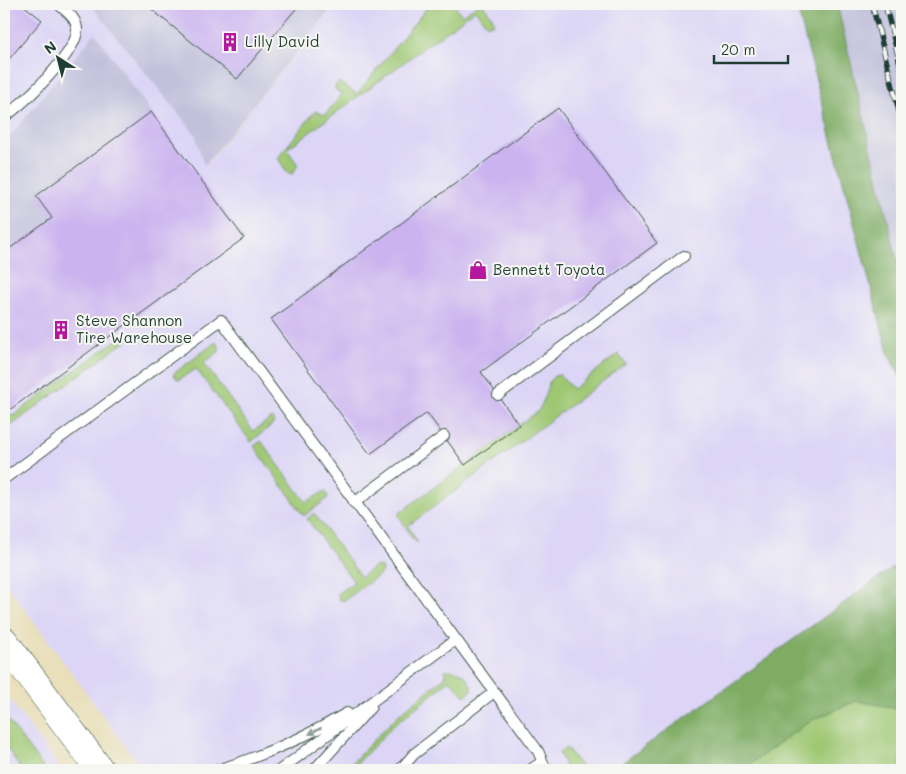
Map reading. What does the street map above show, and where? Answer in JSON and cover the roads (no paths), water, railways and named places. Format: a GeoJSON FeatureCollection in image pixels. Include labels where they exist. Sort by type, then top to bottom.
{"type":"FeatureCollection","features":[{"type":"Feature","properties":{"kind":"main road"},"geometry":{"type":"LineString","coordinates":[[4,641],[74,735],[104,767]]}},
{"type":"Feature","properties":{"kind":"lane"},"geometry":{"type":"LineString","coordinates":[[4,117],[40,86],[69,50],[77,31],[74,18],[58,4]]}},
{"type":"Feature","properties":{"kind":"lane"},"geometry":{"type":"LineString","coordinates":[[498,395],[684,256]]}},
{"type":"Feature","properties":{"kind":"lane"},"geometry":{"type":"LineString","coordinates":[[4,479],[221,320],[538,751],[544,766],[530,770]]}},
{"type":"Feature","properties":{"kind":"lane"},"geometry":{"type":"LineString","coordinates":[[354,503],[444,436]]}},
{"type":"Feature","properties":{"kind":"lane"},"geometry":{"type":"LineString","coordinates":[[280,770],[455,640]]}},
{"type":"Feature","properties":{"kind":"lane"},"geometry":{"type":"LineString","coordinates":[[217,770],[250,760],[310,734],[387,690]]}},
{"type":"Feature","properties":{"kind":"lane"},"geometry":{"type":"LineString","coordinates":[[314,770],[387,690]]}},
{"type":"Feature","properties":{"kind":"lane"},"geometry":{"type":"LineString","coordinates":[[400,770],[414,754],[494,692]]}},
{"type":"Feature","properties":{"kind":"railway"},"geometry":{"type":"LineString","coordinates":[[872,4],[902,123]]}},
{"type":"Feature","properties":{"kind":"railway"},"geometry":{"type":"LineString","coordinates":[[885,4],[902,71]]}},
{"type":"Feature","properties":{"kind":"place","name":"Lilly David"},"geometry":{"type":"Point","coordinates":[230,42]}},
{"type":"Feature","properties":{"kind":"place","name":"Bennett Toyota"},"geometry":{"type":"Point","coordinates":[478,270]}},
{"type":"Feature","properties":{"kind":"place","name":"Steve Shannon Tire Warehouse"},"geometry":{"type":"Point","coordinates":[61,330]}}]}
